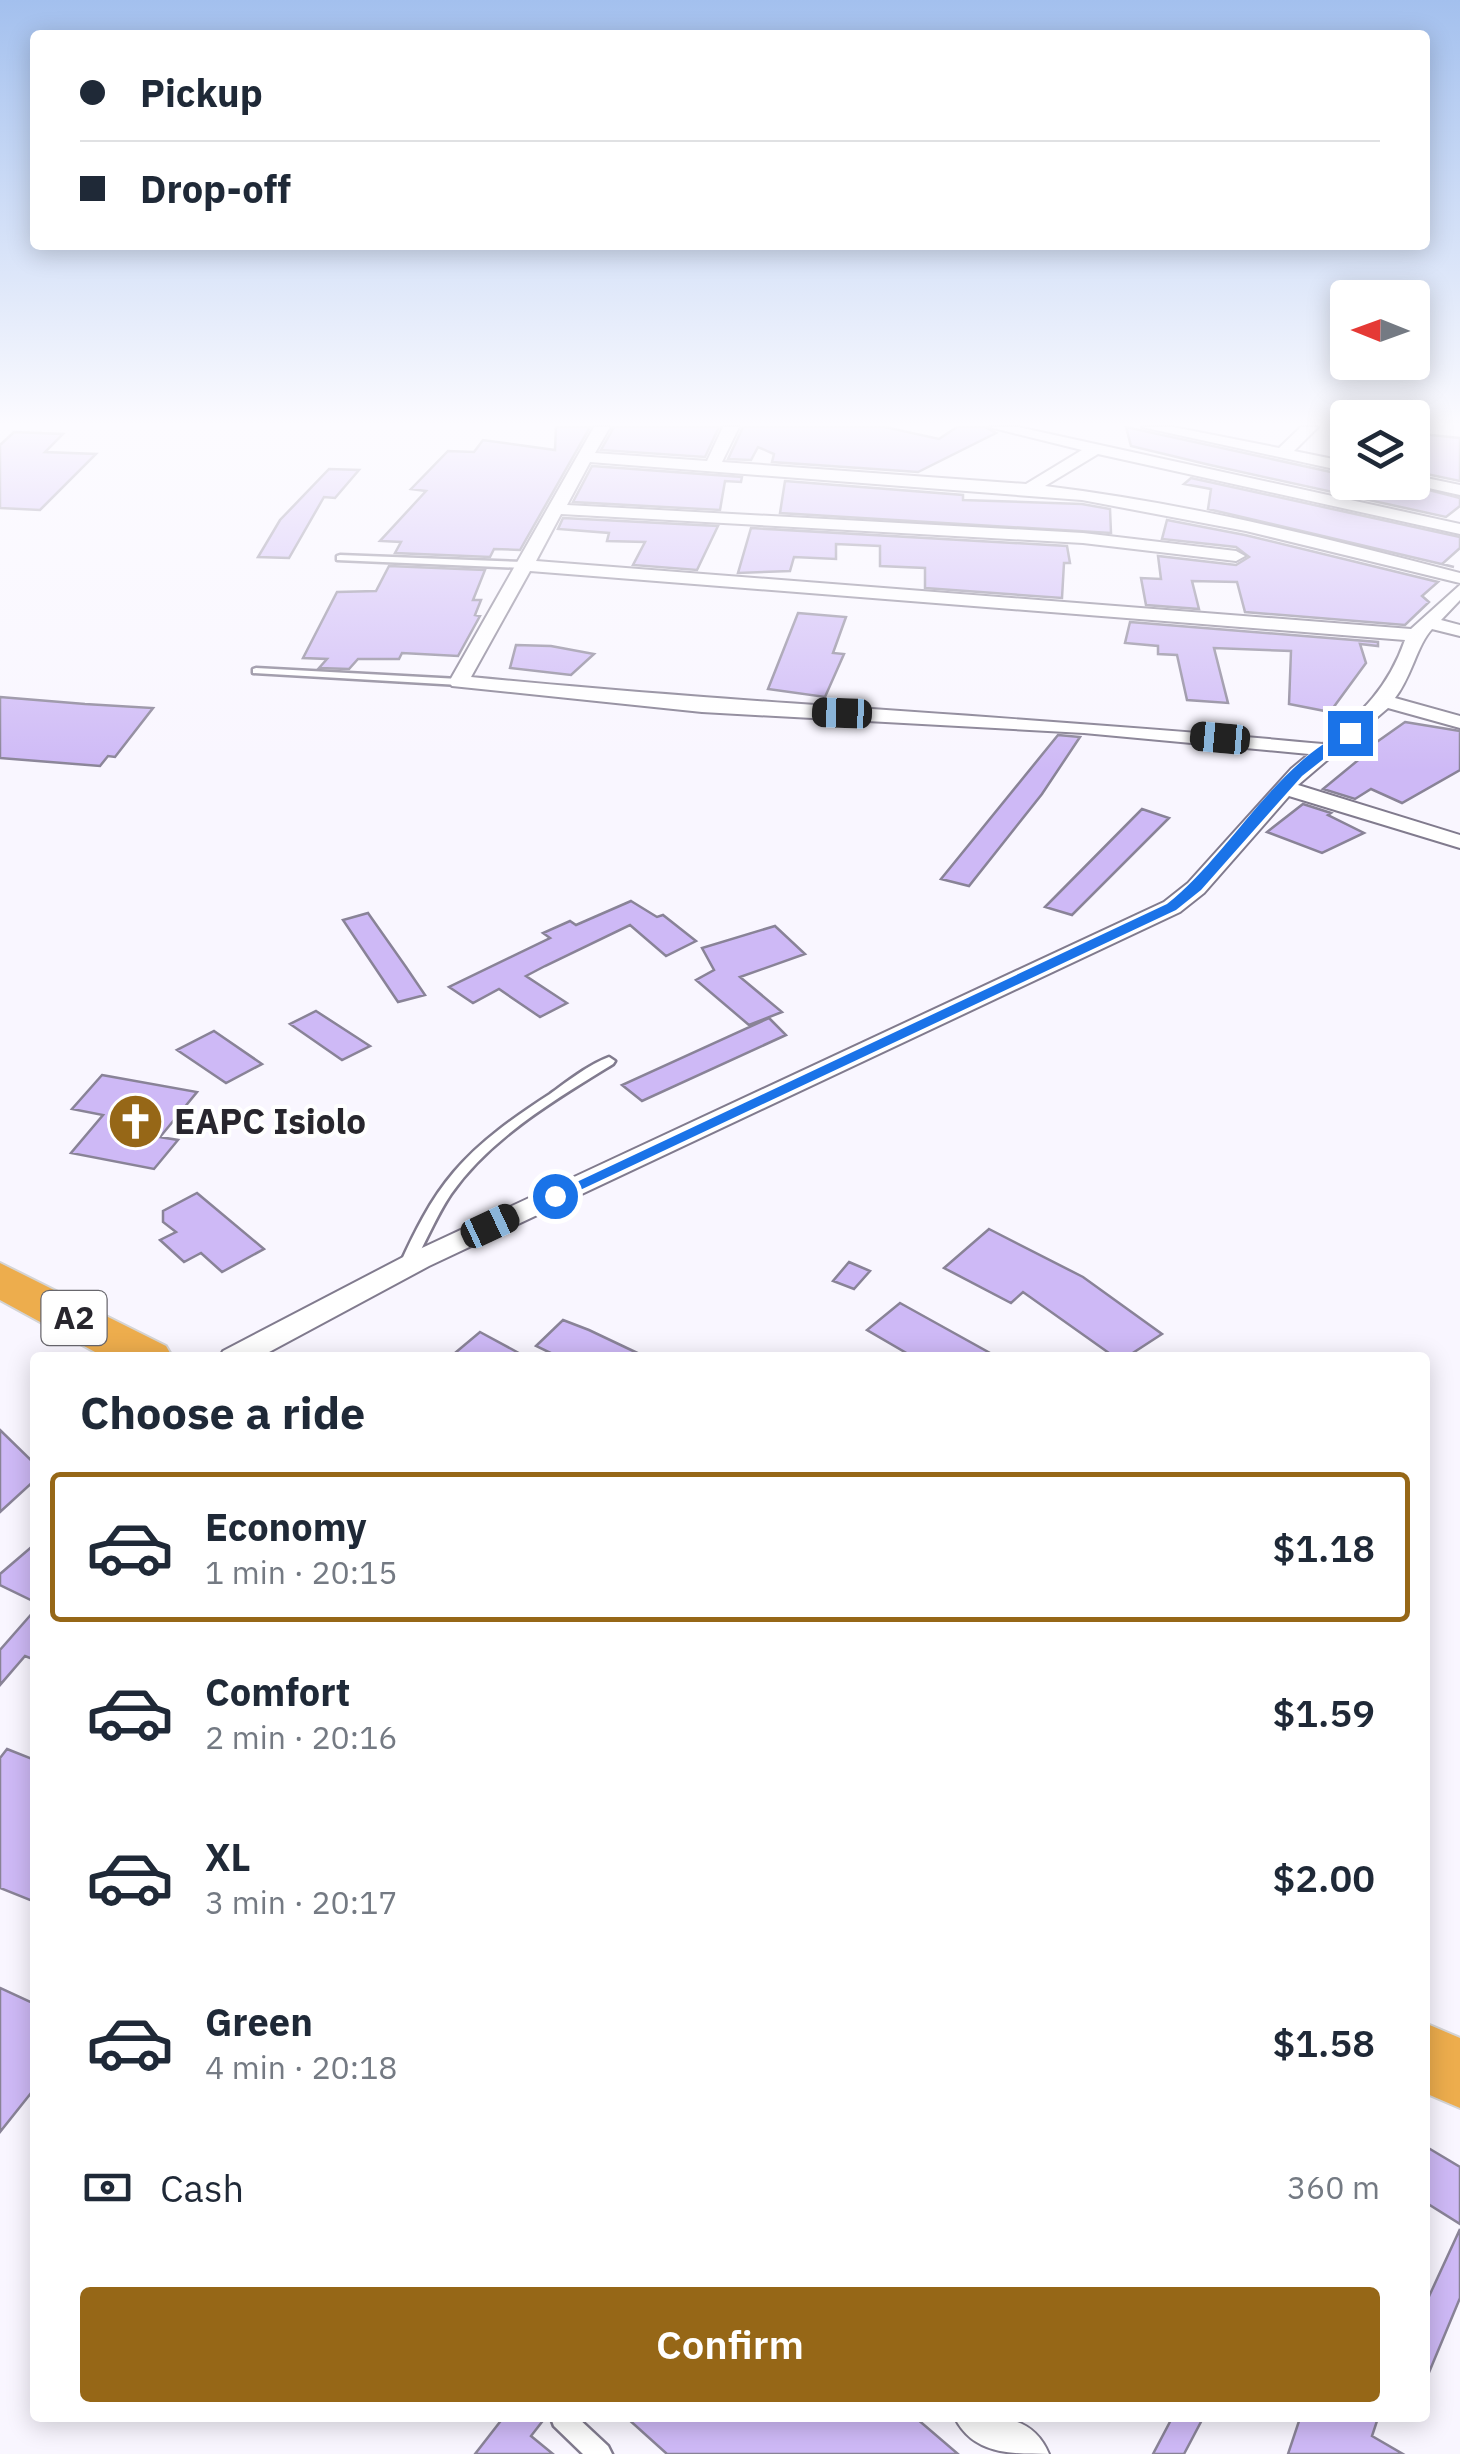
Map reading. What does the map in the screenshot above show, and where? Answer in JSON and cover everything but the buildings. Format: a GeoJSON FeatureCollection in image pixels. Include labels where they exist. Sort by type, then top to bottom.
{"type":"FeatureCollection","features":[{"type":"Feature","properties":{"kind":"highway","name":"A2"},"geometry":{"type":"LineString","coordinates":[[0,1279],[137,1352]]}},
{"type":"Feature","properties":{"kind":"highway"},"geometry":{"type":"LineString","coordinates":[[1430,2059],[1460,2075]]}},
{"type":"Feature","properties":{"kind":"street"},"geometry":{"type":"LineString","coordinates":[[538,542],[460,682],[702,706],[1064,726],[1328,750]]}},
{"type":"Feature","properties":{"kind":"street"},"geometry":{"type":"LineString","coordinates":[[1113,542],[1236,556]]}},
{"type":"Feature","properties":{"kind":"street"},"geometry":{"type":"LineString","coordinates":[[1304,542],[1460,578]]}},
{"type":"Feature","properties":{"kind":"street"},"geometry":{"type":"LineString","coordinates":[[523,565],[1460,631]]}},
{"type":"Feature","properties":{"kind":"street"},"geometry":{"type":"LineString","coordinates":[[245,1352],[406,1266],[1172,907],[1196,888],[1285,788],[1372,716],[1402,676],[1423,629],[1460,590]]}},
{"type":"Feature","properties":{"kind":"street"},"geometry":{"type":"LineString","coordinates":[[1381,700],[1460,722]]}},
{"type":"Feature","properties":{"kind":"street"},"geometry":{"type":"LineString","coordinates":[[1285,788],[1460,842]]}},
{"type":"Feature","properties":{"kind":"street"},"geometry":{"type":"LineString","coordinates":[[983,2422],[1026,2454]]}},
{"type":"Feature","properties":{"kind":"lane"},"geometry":{"type":"LineString","coordinates":[[340,558],[523,565]]}},
{"type":"Feature","properties":{"kind":"lane"},"geometry":{"type":"LineString","coordinates":[[256,671],[460,682]]}},
{"type":"Feature","properties":{"kind":"lane"},"geometry":{"type":"LineString","coordinates":[[406,1266],[428,1220],[466,1168],[562,1090],[609,1061]]}},
{"type":"Feature","properties":{"kind":"lane"},"geometry":{"type":"LineString","coordinates":[[566,2422],[600,2454]]}},
{"type":"Feature","properties":{"kind":"place","name":"EAPC Isiolo"},"geometry":{"type":"Point","coordinates":[135,1122]}},
{"type":"Feature","properties":{"kind":"route"},"geometry":{"type":"LineString","coordinates":[[555,1196],[1172,907],[1196,888],[1298,774],[1350,733]]}}]}
